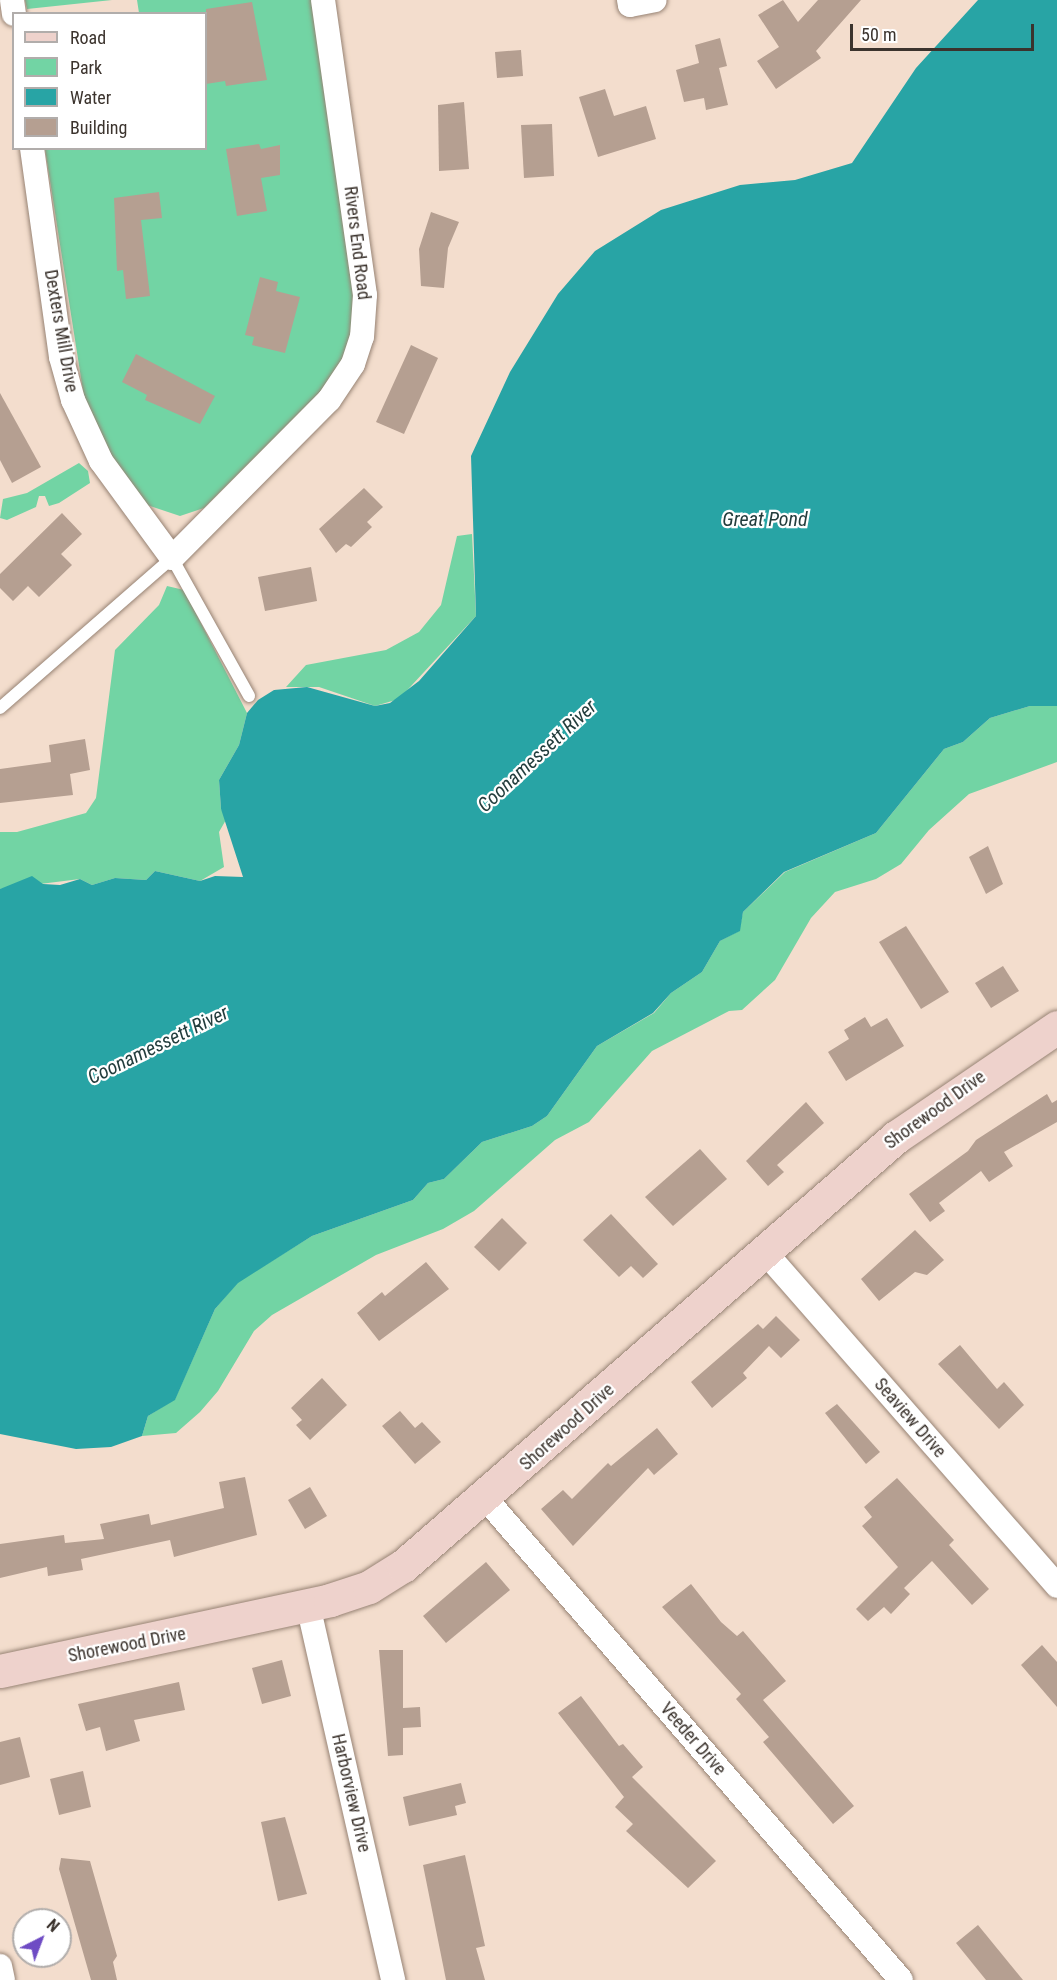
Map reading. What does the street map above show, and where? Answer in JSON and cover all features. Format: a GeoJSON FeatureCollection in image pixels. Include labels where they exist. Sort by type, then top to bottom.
{"type":"FeatureCollection","features":[{"type":"Feature","properties":{"kind":"street","name":"Rivers End Road"},"geometry":{"type":"LineString","coordinates":[[171,558],[329,400],[353,364],[362,337],[365,294],[323,0]]}},
{"type":"Feature","properties":{"kind":"street"},"geometry":{"type":"LineString","coordinates":[[629,0],[630,5],[655,0]]}},
{"type":"Feature","properties":{"kind":"street","name":"Dexters Mill Drive"},"geometry":{"type":"LineString","coordinates":[[32,150],[61,357],[73,400],[101,461],[171,558]]}},
{"type":"Feature","properties":{"kind":"street","name":"Shorewood Drive"},"geometry":{"type":"LineString","coordinates":[[0,1671],[308,1605],[369,1587],[403,1566],[486,1499],[764,1251],[896,1137],[1057,1027]]}},
{"type":"Feature","properties":{"kind":"street","name":"Seaview Drive"},"geometry":{"type":"LineString","coordinates":[[764,1251],[1057,1586]]}},
{"type":"Feature","properties":{"kind":"street","name":"Veeder Drive"},"geometry":{"type":"LineString","coordinates":[[486,1499],[901,1980]]}},
{"type":"Feature","properties":{"kind":"street","name":"Harborview Drive"},"geometry":{"type":"LineString","coordinates":[[308,1605],[393,1980]]}},
{"type":"Feature","properties":{"kind":"street"},"geometry":{"type":"LineString","coordinates":[[0,1966],[3,1980]]}},
{"type":"Feature","properties":{"kind":"lane"},"geometry":{"type":"LineString","coordinates":[[0,708],[171,558],[249,696]]}},
{"type":"Feature","properties":{"kind":"green space"},"geometry":{"type":"Polygon","coordinates":[[[25,0],[112,0],[27,9],[25,0]]]}},
{"type":"Feature","properties":{"kind":"green space"},"geometry":{"type":"Polygon","coordinates":[[[137,0],[313,0],[355,300],[351,345],[330,382],[204,508],[180,516],[147,505],[112,457],[84,397],[45,150],[207,150],[207,12],[139,12],[137,0]]]}},
{"type":"Feature","properties":{"kind":"green space"},"geometry":{"type":"Polygon","coordinates":[[[79,463],[88,471],[90,483],[59,503],[49,506],[45,496],[39,496],[36,507],[7,520],[0,518],[3,499],[27,493],[79,463]]]}},
{"type":"Feature","properties":{"kind":"green space"},"geometry":{"type":"Polygon","coordinates":[[[472,534],[476,616],[399,699],[375,706],[319,687],[286,687],[306,665],[386,650],[419,632],[441,605],[457,536],[472,534]]]}},
{"type":"Feature","properties":{"kind":"green space"},"geometry":{"type":"Polygon","coordinates":[[[167,586],[184,590],[247,713],[239,745],[219,780],[221,809],[227,818],[219,832],[224,867],[200,881],[155,871],[146,880],[115,878],[92,885],[80,879],[0,889],[0,832],[17,832],[86,813],[96,798],[115,650],[159,605],[167,586]]]}},
{"type":"Feature","properties":{"kind":"green space"},"geometry":{"type":"Polygon","coordinates":[[[1030,706],[1057,706],[1057,762],[969,794],[929,830],[901,864],[876,879],[835,892],[811,918],[775,980],[742,1010],[729,1011],[652,1051],[589,1122],[555,1140],[474,1211],[443,1229],[376,1255],[272,1315],[254,1331],[218,1391],[200,1412],[176,1433],[142,1436],[148,1416],[175,1399],[215,1309],[238,1282],[312,1236],[413,1200],[428,1183],[444,1179],[482,1142],[532,1126],[547,1116],[597,1046],[654,1013],[671,993],[702,972],[720,941],[739,931],[743,912],[785,872],[876,833],[944,749],[963,742],[990,718],[1030,706]]]}},
{"type":"Feature","properties":{"kind":"water","name":"Great Pond"},"geometry":{"type":"Polygon","coordinates":[[[978,0],[1057,0],[1057,706],[1030,706],[990,718],[963,742],[944,749],[876,833],[784,872],[743,912],[740,931],[720,941],[702,972],[671,993],[653,1013],[597,1046],[547,1116],[532,1126],[482,1142],[444,1179],[428,1183],[413,1200],[312,1236],[238,1283],[215,1309],[175,1400],[148,1416],[142,1436],[111,1447],[76,1449],[0,1434],[0,889],[32,876],[43,884],[60,885],[80,879],[92,885],[115,878],[146,880],[155,871],[200,881],[215,876],[243,877],[221,809],[219,780],[239,745],[247,713],[258,700],[274,690],[307,687],[375,706],[390,703],[419,681],[476,616],[471,456],[510,372],[558,294],[595,251],[661,210],[740,185],[795,180],[852,163],[916,68],[978,0]]]}},
{"type":"Feature","properties":{"kind":"building"},"geometry":{"type":"Polygon","coordinates":[[[783,0],[798,22],[818,0],[861,0],[816,51],[821,58],[776,89],[757,61],[779,47],[758,15],[783,0]]]}},
{"type":"Feature","properties":{"kind":"building"},"geometry":{"type":"Polygon","coordinates":[[[252,2],[267,80],[226,86],[225,81],[207,84],[206,9],[252,2]]]}},
{"type":"Feature","properties":{"kind":"building"},"geometry":{"type":"Polygon","coordinates":[[[720,38],[727,66],[719,68],[728,105],[706,110],[704,98],[684,102],[676,70],[699,63],[695,45],[720,38]]]}},
{"type":"Feature","properties":{"kind":"building"},"geometry":{"type":"Polygon","coordinates":[[[521,50],[523,76],[497,78],[495,52],[521,50]]]}},
{"type":"Feature","properties":{"kind":"building"},"geometry":{"type":"Polygon","coordinates":[[[605,89],[614,116],[646,106],[656,139],[598,157],[579,97],[605,89]]]}},
{"type":"Feature","properties":{"kind":"building"},"geometry":{"type":"Polygon","coordinates":[[[464,102],[469,169],[439,171],[438,105],[464,102]]]}},
{"type":"Feature","properties":{"kind":"building"},"geometry":{"type":"Polygon","coordinates":[[[552,124],[554,176],[524,178],[521,125],[552,124]]]}},
{"type":"Feature","properties":{"kind":"building"},"geometry":{"type":"Polygon","coordinates":[[[259,144],[261,149],[280,145],[280,175],[261,178],[267,211],[237,216],[226,149],[259,144]]]}},
{"type":"Feature","properties":{"kind":"building"},"geometry":{"type":"Polygon","coordinates":[[[159,192],[162,218],[141,220],[150,296],[126,299],[123,270],[117,271],[114,198],[159,192]]]}},
{"type":"Feature","properties":{"kind":"building"},"geometry":{"type":"Polygon","coordinates":[[[431,212],[459,222],[448,248],[444,288],[421,286],[419,249],[431,212]]]}},
{"type":"Feature","properties":{"kind":"building"},"geometry":{"type":"Polygon","coordinates":[[[260,277],[278,282],[276,291],[300,297],[285,353],[252,345],[254,337],[245,335],[260,277]]]}},
{"type":"Feature","properties":{"kind":"building"},"geometry":{"type":"Polygon","coordinates":[[[411,345],[438,358],[404,434],[376,422],[411,345]]]}},
{"type":"Feature","properties":{"kind":"building"},"geometry":{"type":"Polygon","coordinates":[[[136,354],[215,396],[200,424],[145,400],[147,395],[122,382],[136,354]]]}},
{"type":"Feature","properties":{"kind":"building"},"geometry":{"type":"Polygon","coordinates":[[[0,393],[41,467],[12,483],[0,460],[0,393]]]}},
{"type":"Feature","properties":{"kind":"building"},"geometry":{"type":"Polygon","coordinates":[[[364,488],[383,507],[367,522],[372,527],[351,547],[346,544],[336,553],[319,529],[364,488]]]}},
{"type":"Feature","properties":{"kind":"building"},"geometry":{"type":"Polygon","coordinates":[[[62,513],[82,534],[61,554],[72,565],[39,597],[28,586],[13,601],[0,588],[0,574],[62,513]]]}},
{"type":"Feature","properties":{"kind":"building"},"geometry":{"type":"Polygon","coordinates":[[[311,567],[317,601],[265,611],[258,577],[311,567]]]}},
{"type":"Feature","properties":{"kind":"building"},"geometry":{"type":"Polygon","coordinates":[[[85,739],[90,770],[70,774],[73,795],[0,803],[0,769],[51,762],[49,745],[85,739]]]}},
{"type":"Feature","properties":{"kind":"building"},"geometry":{"type":"Polygon","coordinates":[[[988,846],[1003,884],[986,894],[969,857],[988,846]]]}},
{"type":"Feature","properties":{"kind":"building"},"geometry":{"type":"Polygon","coordinates":[[[906,926],[949,992],[921,1009],[879,942],[906,926]]]}},
{"type":"Feature","properties":{"kind":"building"},"geometry":{"type":"Polygon","coordinates":[[[1003,966],[1019,991],[991,1008],[975,983],[1003,966]]]}},
{"type":"Feature","properties":{"kind":"building"},"geometry":{"type":"Polygon","coordinates":[[[865,1017],[871,1027],[887,1018],[904,1046],[846,1081],[828,1052],[849,1039],[844,1030],[865,1017]]]}},
{"type":"Feature","properties":{"kind":"building"},"geometry":{"type":"Polygon","coordinates":[[[1047,1094],[1052,1103],[1057,1100],[1057,1122],[1004,1152],[1013,1166],[989,1182],[981,1171],[939,1203],[945,1211],[930,1222],[909,1194],[968,1151],[976,1140],[1047,1094]]]}},
{"type":"Feature","properties":{"kind":"building"},"geometry":{"type":"Polygon","coordinates":[[[806,1102],[824,1123],[777,1165],[784,1172],[768,1186],[746,1161],[806,1102]]]}},
{"type":"Feature","properties":{"kind":"building"},"geometry":{"type":"Polygon","coordinates":[[[700,1149],[727,1179],[673,1226],[645,1197],[700,1149]]]}},
{"type":"Feature","properties":{"kind":"building"},"geometry":{"type":"Polygon","coordinates":[[[611,1214],[658,1264],[643,1278],[631,1266],[619,1277],[583,1240],[611,1214]]]}},
{"type":"Feature","properties":{"kind":"building"},"geometry":{"type":"Polygon","coordinates":[[[502,1218],[527,1243],[499,1271],[474,1247],[502,1218]]]}},
{"type":"Feature","properties":{"kind":"building"},"geometry":{"type":"Polygon","coordinates":[[[915,1230],[944,1260],[927,1275],[915,1272],[879,1301],[861,1279],[915,1230]]]}},
{"type":"Feature","properties":{"kind":"building"},"geometry":{"type":"Polygon","coordinates":[[[426,1262],[449,1289],[379,1341],[357,1313],[382,1292],[385,1296],[426,1262]]]}},
{"type":"Feature","properties":{"kind":"building"},"geometry":{"type":"Polygon","coordinates":[[[776,1316],[800,1340],[781,1358],[769,1346],[743,1373],[747,1378],[712,1408],[691,1382],[758,1324],[763,1329],[776,1316]]]}},
{"type":"Feature","properties":{"kind":"building"},"geometry":{"type":"Polygon","coordinates":[[[960,1345],[997,1389],[1004,1382],[1024,1405],[999,1429],[938,1364],[960,1345]]]}},
{"type":"Feature","properties":{"kind":"building"},"geometry":{"type":"Polygon","coordinates":[[[322,1378],[347,1405],[310,1440],[296,1425],[302,1420],[291,1408],[322,1378]]]}},
{"type":"Feature","properties":{"kind":"building"},"geometry":{"type":"Polygon","coordinates":[[[837,1404],[880,1452],[866,1464],[825,1413],[837,1404]]]}},
{"type":"Feature","properties":{"kind":"building"},"geometry":{"type":"Polygon","coordinates":[[[400,1411],[415,1428],[422,1422],[441,1442],[415,1464],[382,1426],[400,1411]]]}},
{"type":"Feature","properties":{"kind":"building"},"geometry":{"type":"Polygon","coordinates":[[[657,1428],[678,1454],[654,1475],[648,1468],[573,1546],[541,1509],[563,1490],[572,1499],[608,1463],[611,1466],[657,1428]]]}},
{"type":"Feature","properties":{"kind":"building"},"geometry":{"type":"Polygon","coordinates":[[[245,1477],[257,1535],[174,1557],[170,1540],[81,1559],[83,1570],[48,1576],[47,1567],[0,1578],[0,1544],[64,1535],[65,1543],[104,1539],[100,1524],[149,1514],[151,1525],[224,1508],[219,1482],[245,1477]]]}},
{"type":"Feature","properties":{"kind":"building"},"geometry":{"type":"Polygon","coordinates":[[[897,1478],[954,1540],[949,1545],[989,1589],[972,1605],[932,1561],[904,1588],[910,1594],[891,1614],[884,1607],[868,1621],[856,1609],[898,1567],[862,1526],[872,1517],[864,1507],[897,1478]]]}},
{"type":"Feature","properties":{"kind":"building"},"geometry":{"type":"Polygon","coordinates":[[[310,1487],[327,1516],[305,1529],[288,1500],[310,1487]]]}},
{"type":"Feature","properties":{"kind":"building"},"geometry":{"type":"Polygon","coordinates":[[[486,1562],[510,1590],[446,1643],[423,1616],[486,1562]]]}},
{"type":"Feature","properties":{"kind":"building"},"geometry":{"type":"Polygon","coordinates":[[[691,1584],[721,1622],[737,1636],[743,1631],[786,1681],[763,1700],[854,1806],[833,1824],[763,1742],[769,1737],[736,1699],[741,1694],[662,1607],[691,1584]]]}},
{"type":"Feature","properties":{"kind":"building"},"geometry":{"type":"Polygon","coordinates":[[[1042,1645],[1057,1662],[1057,1707],[1021,1665],[1042,1645]]]}},
{"type":"Feature","properties":{"kind":"building"},"geometry":{"type":"Polygon","coordinates":[[[379,1650],[403,1650],[403,1708],[420,1707],[421,1727],[403,1728],[403,1755],[388,1756],[379,1650]]]}},
{"type":"Feature","properties":{"kind":"building"},"geometry":{"type":"Polygon","coordinates":[[[282,1660],[291,1696],[262,1704],[252,1668],[282,1660]]]}},
{"type":"Feature","properties":{"kind":"building"},"geometry":{"type":"Polygon","coordinates":[[[179,1682],[185,1710],[134,1720],[140,1741],[106,1751],[100,1727],[86,1731],[78,1704],[179,1682]]]}},
{"type":"Feature","properties":{"kind":"building"},"geometry":{"type":"Polygon","coordinates":[[[581,1696],[619,1746],[623,1744],[643,1767],[632,1777],[716,1861],[688,1888],[626,1831],[633,1824],[615,1807],[624,1797],[558,1713],[581,1696]]]}},
{"type":"Feature","properties":{"kind":"building"},"geometry":{"type":"Polygon","coordinates":[[[20,1737],[30,1777],[0,1785],[0,1742],[20,1737]]]}},
{"type":"Feature","properties":{"kind":"building"},"geometry":{"type":"Polygon","coordinates":[[[83,1771],[91,1807],[59,1815],[50,1779],[83,1771]]]}},
{"type":"Feature","properties":{"kind":"building"},"geometry":{"type":"Polygon","coordinates":[[[461,1783],[466,1803],[455,1806],[457,1815],[409,1826],[403,1797],[461,1783]]]}},
{"type":"Feature","properties":{"kind":"building"},"geometry":{"type":"Polygon","coordinates":[[[285,1817],[307,1894],[278,1901],[261,1822],[285,1817]]]}},
{"type":"Feature","properties":{"kind":"building"},"geometry":{"type":"Polygon","coordinates":[[[465,1855],[485,1946],[476,1948],[485,1980],[446,1980],[423,1865],[465,1855]]]}},
{"type":"Feature","properties":{"kind":"building"},"geometry":{"type":"Polygon","coordinates":[[[61,1858],[90,1861],[117,1956],[113,1962],[117,1980],[91,1980],[59,1869],[61,1858]]]}},
{"type":"Feature","properties":{"kind":"building"},"geometry":{"type":"Polygon","coordinates":[[[978,1925],[1023,1980],[986,1980],[956,1943],[978,1925]]]}},
{"type":"Feature","properties":{"kind":"water label","name":"Coonamessett River"},"geometry":{"type":"Point","coordinates":[537,756]}},
{"type":"Feature","properties":{"kind":"water label","name":"Coonamessett River"},"geometry":{"type":"Point","coordinates":[158,1045]}}]}
